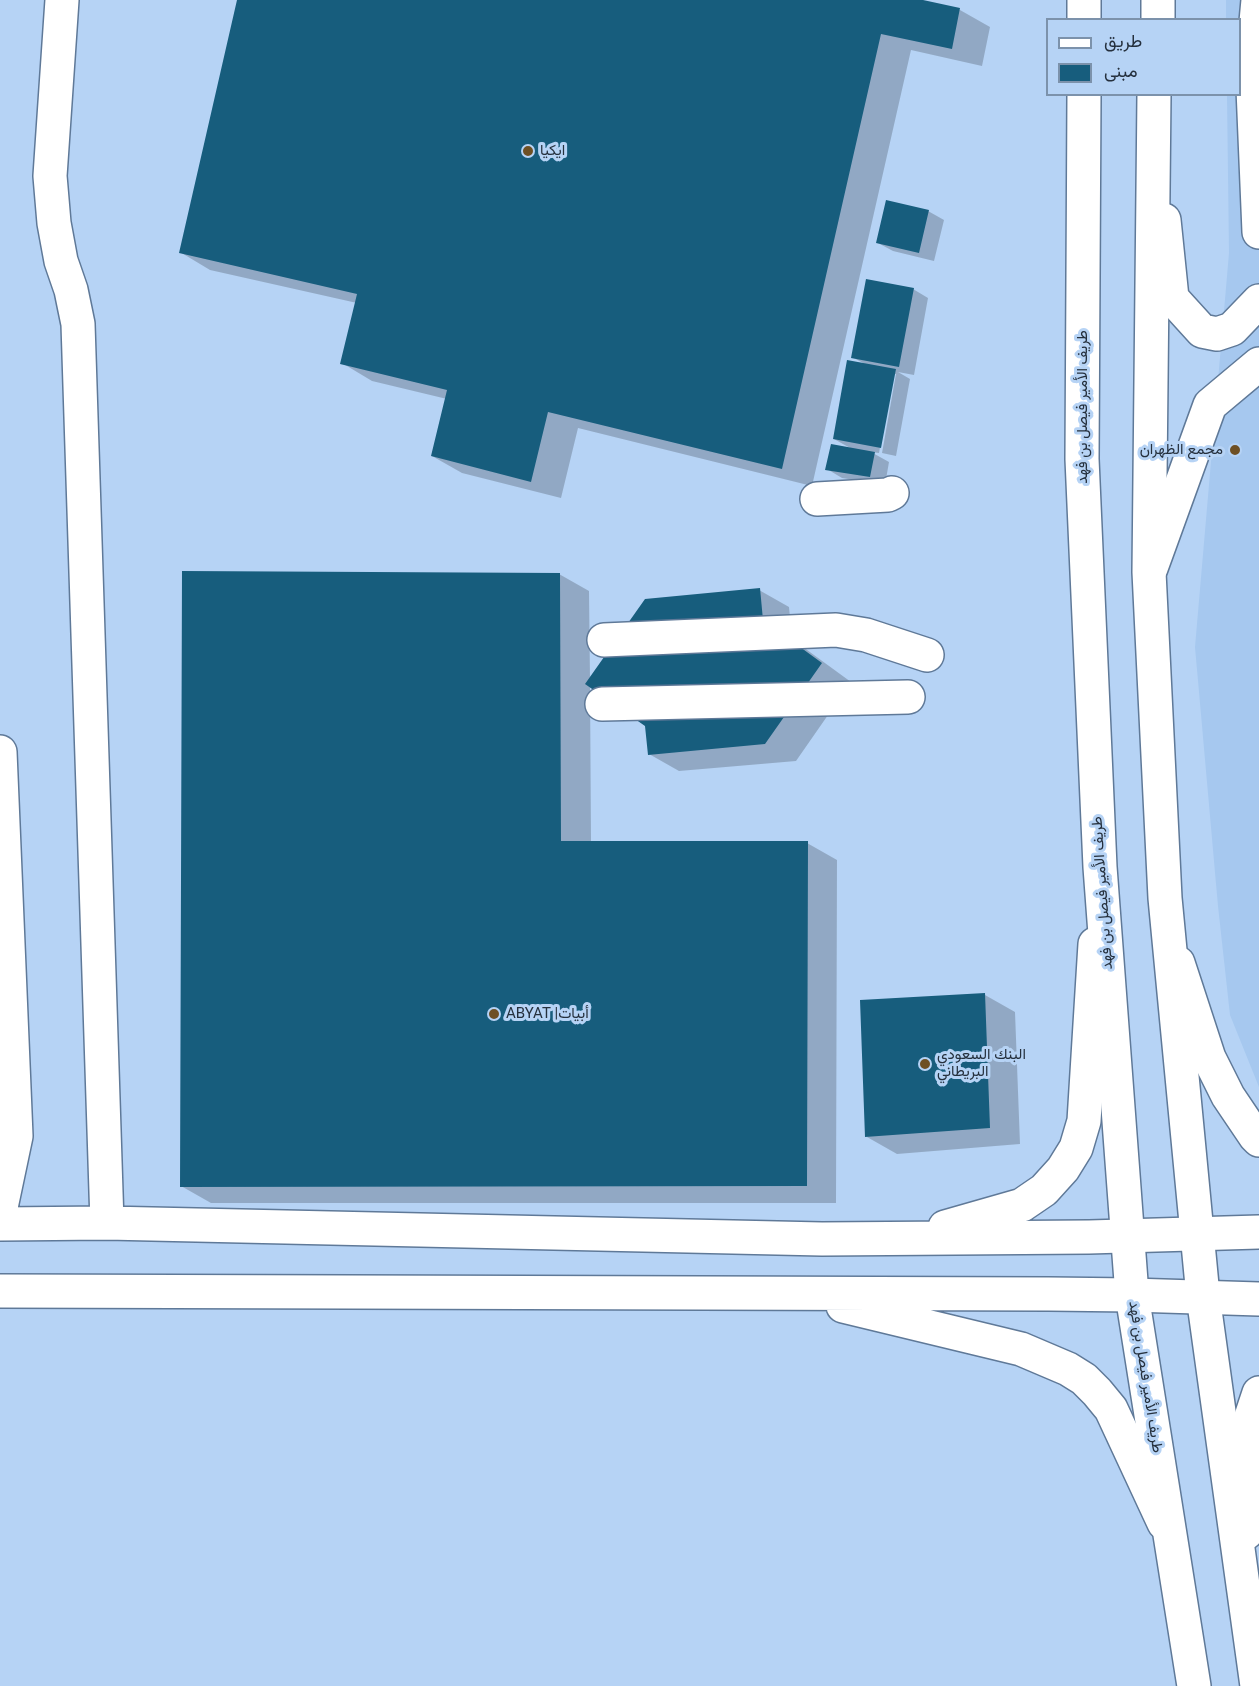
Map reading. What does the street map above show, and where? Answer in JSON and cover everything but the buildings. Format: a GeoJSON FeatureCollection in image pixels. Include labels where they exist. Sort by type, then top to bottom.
{"type":"FeatureCollection","features":[{"type":"Feature","properties":{"kind":"street"},"geometry":{"type":"LineString","coordinates":[[62,0],[50,176],[54,223],[78,324],[108,1223]]}},
{"type":"Feature","properties":{"kind":"street"},"geometry":{"type":"LineString","coordinates":[[1084,0],[1084,18]]}},
{"type":"Feature","properties":{"kind":"street"},"geometry":{"type":"LineString","coordinates":[[1158,0],[1158,18]]}},
{"type":"Feature","properties":{"kind":"street"},"geometry":{"type":"LineString","coordinates":[[1257,0],[1252,65],[1259,232]]}},
{"type":"Feature","properties":{"kind":"street","name":"طريف الأمير فيصل بن فهد"},"geometry":{"type":"LineString","coordinates":[[1084,96],[1082,459],[1100,867],[1132,1294],[1194,1686]]}},
{"type":"Feature","properties":{"kind":"street"},"geometry":{"type":"LineString","coordinates":[[1149,572],[1210,405],[1259,365],[1217,334],[1202,331],[1172,298],[1154,104]]}},
{"type":"Feature","properties":{"kind":"street"},"geometry":{"type":"LineString","coordinates":[[1154,104],[1149,572],[1166,898],[1203,1296],[1257,1686]]}},
{"type":"Feature","properties":{"kind":"street"},"geometry":{"type":"LineString","coordinates":[[1217,334],[1232,329],[1259,301]]}},
{"type":"Feature","properties":{"kind":"street"},"geometry":{"type":"LineString","coordinates":[[817,499],[892,493]]}},
{"type":"Feature","properties":{"kind":"street"},"geometry":{"type":"LineString","coordinates":[[604,640],[836,630],[866,635],[927,655]]}},
{"type":"Feature","properties":{"kind":"street"},"geometry":{"type":"LineString","coordinates":[[602,704],[908,697]]}},
{"type":"Feature","properties":{"kind":"street"},"geometry":{"type":"LineString","coordinates":[[0,752],[1,822],[16,1136],[0,1212]]}},
{"type":"Feature","properties":{"kind":"street"},"geometry":{"type":"LineString","coordinates":[[905,1238],[1022,1205],[1044,1190],[1063,1169],[1076,1148],[1084,1121],[1100,867]]}},
{"type":"Feature","properties":{"kind":"street"},"geometry":{"type":"LineString","coordinates":[[1169,936],[1209,1058],[1228,1096],[1259,1140]]}},
{"type":"Feature","properties":{"kind":"street"},"geometry":{"type":"LineString","coordinates":[[0,1224],[108,1223],[822,1239],[1127,1236],[1259,1232]]}},
{"type":"Feature","properties":{"kind":"street"},"geometry":{"type":"LineString","coordinates":[[0,1291],[1132,1294],[1259,1299]]}},
{"type":"Feature","properties":{"kind":"street"},"geometry":{"type":"LineString","coordinates":[[789,1293],[1021,1349],[1084,1378],[1111,1409],[1170,1536]]}},
{"type":"Feature","properties":{"kind":"street"},"geometry":{"type":"LineString","coordinates":[[1245,1598],[1247,1429],[1259,1393]]}},
{"type":"Feature","properties":{"kind":"shaded area","name":"مجمع الظهران"},"geometry":{"type":"Polygon","coordinates":[[[1226,0],[1259,0],[1259,1087],[1230,1015],[1195,647],[1229,253],[1227,96],[1241,96],[1241,18],[1226,18],[1226,0]]]}},
{"type":"Feature","properties":{"kind":"place","name":"ايكيا"},"geometry":{"type":"Point","coordinates":[528,151]}},
{"type":"Feature","properties":{"kind":"place","name":"مجمع الظهران"},"geometry":{"type":"Point","coordinates":[1235,450]}},
{"type":"Feature","properties":{"kind":"place","name":"ABYAT |أبيات"},"geometry":{"type":"Point","coordinates":[494,1014]}},
{"type":"Feature","properties":{"kind":"place","name":"البنك السعودي البريطاني"},"geometry":{"type":"Point","coordinates":[925,1064]}}]}
